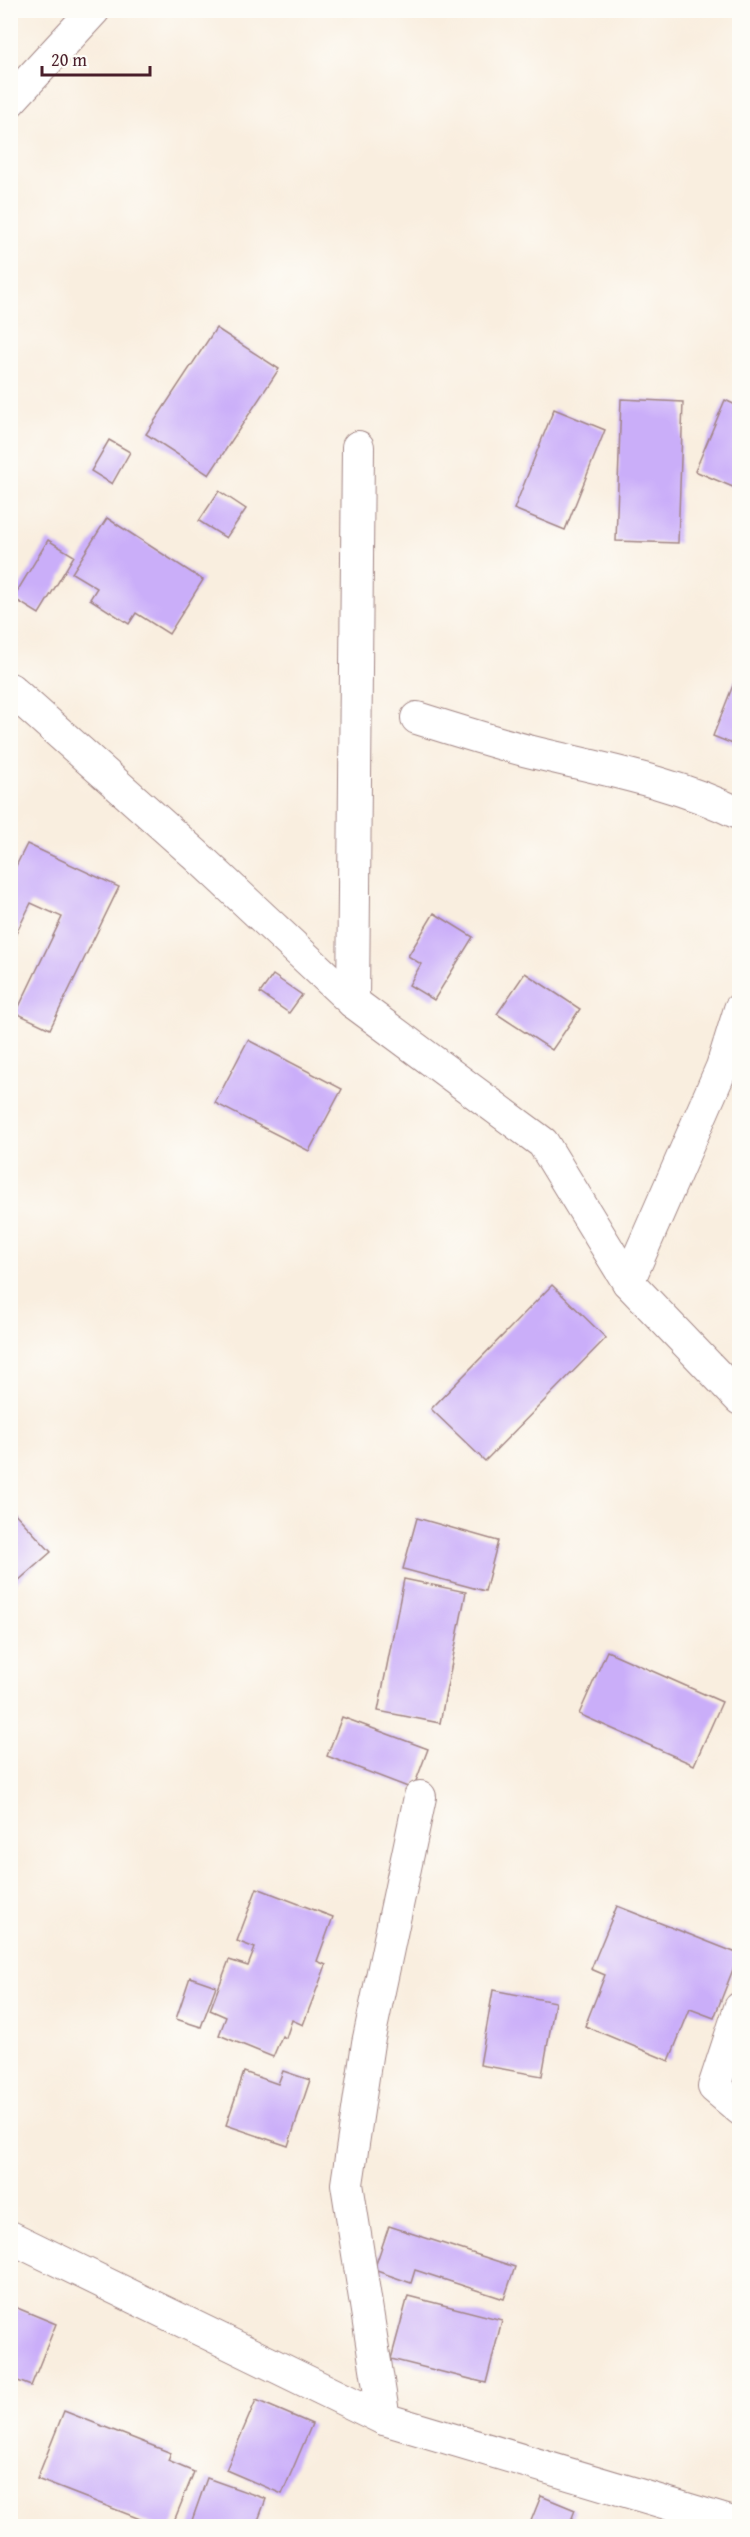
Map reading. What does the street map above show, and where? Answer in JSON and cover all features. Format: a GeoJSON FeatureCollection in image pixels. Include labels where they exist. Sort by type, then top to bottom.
{"type":"FeatureCollection","features":[{"type":"Feature","properties":{"kind":"street"},"geometry":{"type":"LineString","coordinates":[[10,101],[94,10]]}},
{"type":"Feature","properties":{"kind":"street"},"geometry":{"type":"LineString","coordinates":[[353,1002],[358,447]]}},
{"type":"Feature","properties":{"kind":"street"},"geometry":{"type":"LineString","coordinates":[[10,689],[196,855],[353,1002],[543,1143],[628,1282],[740,1399]]}},
{"type":"Feature","properties":{"kind":"street"},"geometry":{"type":"LineString","coordinates":[[417,718],[531,752],[620,773],[714,801],[740,814]]}},
{"type":"Feature","properties":{"kind":"street"},"geometry":{"type":"LineString","coordinates":[[628,1282],[722,1067],[740,1009]]}},
{"type":"Feature","properties":{"kind":"street"},"geometry":{"type":"LineString","coordinates":[[384,2419],[347,2184],[368,2043],[420,1797]]}},
{"type":"Feature","properties":{"kind":"street"},"geometry":{"type":"LineString","coordinates":[[740,2008],[714,2087],[740,2109]]}},
{"type":"Feature","properties":{"kind":"street"},"geometry":{"type":"LineString","coordinates":[[10,2237],[384,2419],[740,2525]]}},
{"type":"Feature","properties":{"kind":"building"},"geometry":{"type":"Polygon","coordinates":[[[216,328],[279,369],[209,475],[146,434],[216,328]]]}},
{"type":"Feature","properties":{"kind":"building"},"geometry":{"type":"Polygon","coordinates":[[[621,399],[683,402],[678,543],[616,541],[621,399]]]}},
{"type":"Feature","properties":{"kind":"building"},"geometry":{"type":"Polygon","coordinates":[[[725,400],[740,407],[740,490],[695,471],[725,400]]]}},
{"type":"Feature","properties":{"kind":"building"},"geometry":{"type":"Polygon","coordinates":[[[554,409],[605,430],[565,530],[514,509],[554,409]]]}},
{"type":"Feature","properties":{"kind":"building"},"geometry":{"type":"Polygon","coordinates":[[[109,440],[130,452],[112,484],[91,471],[109,440]]]}},
{"type":"Feature","properties":{"kind":"building"},"geometry":{"type":"Polygon","coordinates":[[[219,491],[246,509],[226,538],[199,521],[219,491]]]}},
{"type":"Feature","properties":{"kind":"building"},"geometry":{"type":"Polygon","coordinates":[[[107,518],[203,580],[169,634],[136,613],[129,624],[90,599],[97,588],[72,573],[107,518]]]}},
{"type":"Feature","properties":{"kind":"building"},"geometry":{"type":"Polygon","coordinates":[[[48,540],[74,556],[39,614],[13,598],[48,540]]]}},
{"type":"Feature","properties":{"kind":"building"},"geometry":{"type":"Polygon","coordinates":[[[740,671],[740,747],[713,736],[740,671]]]}},
{"type":"Feature","properties":{"kind":"building"},"geometry":{"type":"Polygon","coordinates":[[[27,844],[119,887],[50,1029],[16,1013],[62,917],[31,903],[10,946],[10,878],[27,844]]]}},
{"type":"Feature","properties":{"kind":"building"},"geometry":{"type":"Polygon","coordinates":[[[434,913],[473,937],[434,1000],[409,985],[421,964],[408,956],[434,913]]]}},
{"type":"Feature","properties":{"kind":"building"},"geometry":{"type":"Polygon","coordinates":[[[525,973],[580,1009],[552,1050],[497,1014],[525,973]]]}},
{"type":"Feature","properties":{"kind":"building"},"geometry":{"type":"Polygon","coordinates":[[[273,975],[302,995],[289,1013],[260,993],[273,975]]]}},
{"type":"Feature","properties":{"kind":"building"},"geometry":{"type":"Polygon","coordinates":[[[248,1040],[342,1089],[309,1151],[215,1103],[248,1040]]]}},
{"type":"Feature","properties":{"kind":"building"},"geometry":{"type":"Polygon","coordinates":[[[552,1285],[606,1338],[485,1461],[431,1409],[552,1285]]]}},
{"type":"Feature","properties":{"kind":"building"},"geometry":{"type":"Polygon","coordinates":[[[10,1508],[51,1552],[10,1588],[10,1508]]]}},
{"type":"Feature","properties":{"kind":"building"},"geometry":{"type":"Polygon","coordinates":[[[417,1518],[498,1541],[485,1591],[403,1569],[417,1518]]]}},
{"type":"Feature","properties":{"kind":"building"},"geometry":{"type":"Polygon","coordinates":[[[404,1579],[466,1592],[440,1723],[378,1711],[404,1579]]]}},
{"type":"Feature","properties":{"kind":"building"},"geometry":{"type":"Polygon","coordinates":[[[607,1651],[722,1702],[694,1765],[579,1714],[607,1651]]]}},
{"type":"Feature","properties":{"kind":"building"},"geometry":{"type":"Polygon","coordinates":[[[342,1717],[428,1749],[413,1789],[327,1756],[342,1717]]]}},
{"type":"Feature","properties":{"kind":"building"},"geometry":{"type":"Polygon","coordinates":[[[257,1888],[333,1917],[317,1961],[326,1965],[303,2025],[292,2020],[286,2038],[282,2036],[273,2057],[219,2035],[226,2017],[210,2010],[229,1960],[248,1966],[255,1948],[237,1941],[257,1888]]]}},
{"type":"Feature","properties":{"kind":"building"},"geometry":{"type":"Polygon","coordinates":[[[617,1906],[739,1954],[714,2018],[690,2009],[669,2061],[585,2026],[605,1975],[591,1969],[617,1906]]]}},
{"type":"Feature","properties":{"kind":"building"},"geometry":{"type":"Polygon","coordinates":[[[190,1977],[216,1986],[201,2027],[176,2019],[190,1977]]]}},
{"type":"Feature","properties":{"kind":"building"},"geometry":{"type":"Polygon","coordinates":[[[493,1990],[555,2002],[542,2076],[480,2065],[493,1990]]]}},
{"type":"Feature","properties":{"kind":"building"},"geometry":{"type":"Polygon","coordinates":[[[283,2071],[310,2080],[288,2146],[226,2125],[244,2072],[278,2084],[283,2071]]]}},
{"type":"Feature","properties":{"kind":"building"},"geometry":{"type":"Polygon","coordinates":[[[389,2226],[515,2267],[504,2299],[415,2270],[411,2283],[374,2270],[389,2226]]]}},
{"type":"Feature","properties":{"kind":"building"},"geometry":{"type":"Polygon","coordinates":[[[408,2296],[502,2320],[486,2383],[391,2359],[408,2296]]]}},
{"type":"Feature","properties":{"kind":"building"},"geometry":{"type":"Polygon","coordinates":[[[10,2305],[56,2324],[31,2386],[10,2378],[10,2305]]]}},
{"type":"Feature","properties":{"kind":"building"},"geometry":{"type":"Polygon","coordinates":[[[256,2400],[312,2424],[282,2494],[226,2470],[256,2400]]]}},
{"type":"Feature","properties":{"kind":"building"},"geometry":{"type":"Polygon","coordinates":[[[64,2411],[171,2453],[168,2461],[194,2472],[172,2526],[158,2526],[37,2479],[64,2411]]]}},
{"type":"Feature","properties":{"kind":"building"},"geometry":{"type":"Polygon","coordinates":[[[207,2478],[266,2499],[256,2526],[190,2526],[207,2478]]]}},
{"type":"Feature","properties":{"kind":"building"},"geometry":{"type":"Polygon","coordinates":[[[541,2496],[575,2510],[569,2526],[529,2526],[541,2496]]]}}]}
